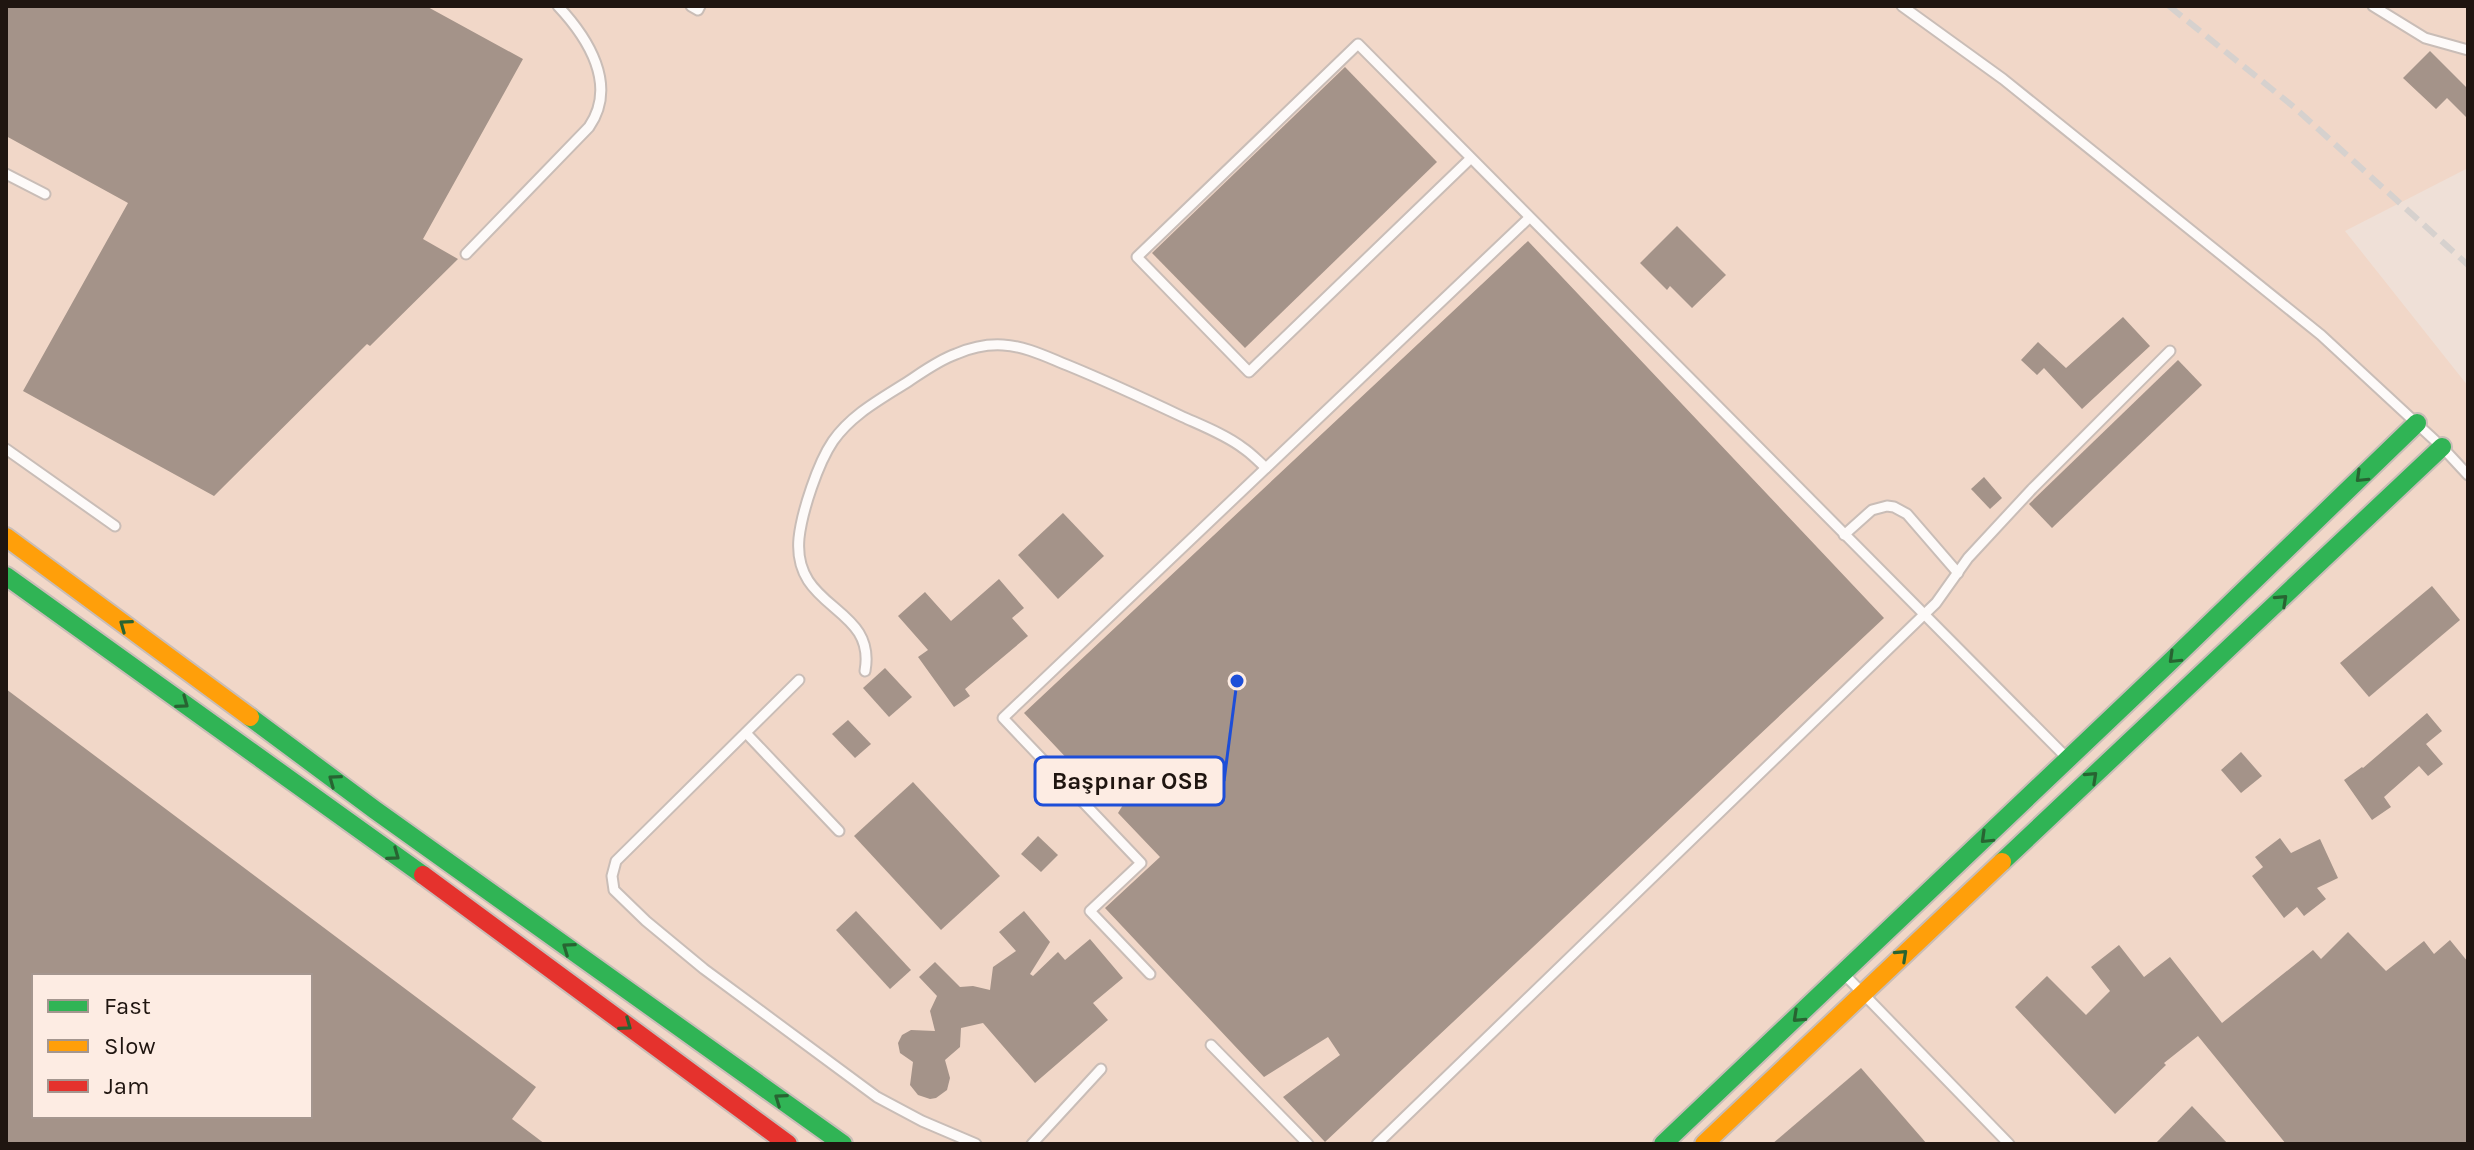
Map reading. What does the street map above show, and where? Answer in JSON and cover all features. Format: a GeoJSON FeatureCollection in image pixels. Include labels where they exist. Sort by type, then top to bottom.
{"type":"FeatureCollection","features":[{"type":"Feature","properties":{"kind":"street"},"geometry":{"type":"LineString","coordinates":[[1663,1144],[2417,423]]}},
{"type":"Feature","properties":{"kind":"street"},"geometry":{"type":"LineString","coordinates":[[1704,1144],[2442,447]]}},
{"type":"Feature","properties":{"kind":"street"},"geometry":{"type":"LineString","coordinates":[[6,537],[375,810],[843,1144]]}},
{"type":"Feature","properties":{"kind":"street"},"geometry":{"type":"LineString","coordinates":[[6,576],[362,831],[788,1144]]}},
{"type":"Feature","properties":{"kind":"street"},"geometry":{"type":"LineString","coordinates":[[362,831],[375,810]]}},
{"type":"Feature","properties":{"kind":"lane"},"geometry":{"type":"LineString","coordinates":[[466,254],[589,127],[598,111],[602,82],[579,33],[558,6]]}},
{"type":"Feature","properties":{"kind":"lane"},"geometry":{"type":"LineString","coordinates":[[691,6],[698,10],[700,6]]}},
{"type":"Feature","properties":{"kind":"lane"},"geometry":{"type":"LineString","coordinates":[[1902,6],[2003,79],[2297,315],[2417,423],[2468,475]]}},
{"type":"Feature","properties":{"kind":"lane"},"geometry":{"type":"LineString","coordinates":[[2373,6],[2425,38],[2468,50]]}},
{"type":"Feature","properties":{"kind":"lane"},"geometry":{"type":"LineString","coordinates":[[1470,159],[1249,372],[1137,257],[1358,44],[2068,759]]}},
{"type":"Feature","properties":{"kind":"lane"},"geometry":{"type":"LineString","coordinates":[[6,174],[45,194]]}},
{"type":"Feature","properties":{"kind":"lane"},"geometry":{"type":"LineString","coordinates":[[1150,974],[1090,911],[1141,863],[1003,718],[1529,218]]}},
{"type":"Feature","properties":{"kind":"lane"},"geometry":{"type":"LineString","coordinates":[[865,671],[867,649],[858,630],[813,589],[807,579],[800,558],[801,528],[819,464],[843,428],[868,407],[943,359],[990,345],[1006,345],[1038,353],[1195,423],[1242,447],[1266,468]]}},
{"type":"Feature","properties":{"kind":"lane"},"geometry":{"type":"LineString","coordinates":[[1377,1144],[1941,596],[1968,558],[2032,489],[2170,351]]}},
{"type":"Feature","properties":{"kind":"lane"},"geometry":{"type":"LineString","coordinates":[[6,449],[115,526]]}},
{"type":"Feature","properties":{"kind":"lane"},"geometry":{"type":"LineString","coordinates":[[1844,535],[1872,510],[1894,507],[1907,514],[1958,573]]}},
{"type":"Feature","properties":{"kind":"lane"},"geometry":{"type":"LineString","coordinates":[[799,680],[616,861],[612,876],[614,890],[704,969],[877,1097],[976,1144]]}},
{"type":"Feature","properties":{"kind":"lane"},"geometry":{"type":"LineString","coordinates":[[746,733],[839,831]]}},
{"type":"Feature","properties":{"kind":"lane"},"geometry":{"type":"LineString","coordinates":[[1844,973],[2009,1144]]}},
{"type":"Feature","properties":{"kind":"lane"},"geometry":{"type":"LineString","coordinates":[[1211,1045],[1308,1144]]}},
{"type":"Feature","properties":{"kind":"lane"},"geometry":{"type":"LineString","coordinates":[[1032,1144],[1101,1069]]}},
{"type":"Feature","properties":{"kind":"shaded area"},"geometry":{"type":"Polygon","coordinates":[[[6,6],[2468,6],[2468,168],[2345,231],[2468,386],[2468,1144],[6,1144],[6,6]]]}},
{"type":"Feature","properties":{"kind":"building"},"geometry":{"type":"Polygon","coordinates":[[[6,6],[426,6],[523,59],[423,239],[458,259],[370,346],[367,344],[214,496],[23,391],[128,203],[6,136],[6,6]]]}},
{"type":"Feature","properties":{"kind":"building"},"geometry":{"type":"Polygon","coordinates":[[[2430,51],[2468,89],[2468,119],[2447,98],[2436,109],[2403,78],[2430,51]]]}},
{"type":"Feature","properties":{"kind":"building"},"geometry":{"type":"Polygon","coordinates":[[[1345,67],[1437,162],[1245,348],[1152,253],[1345,67]]]}},
{"type":"Feature","properties":{"kind":"building"},"geometry":{"type":"Polygon","coordinates":[[[1677,226],[1726,275],[1692,308],[1670,286],[1667,290],[1640,263],[1677,226]]]}},
{"type":"Feature","properties":{"kind":"building"},"geometry":{"type":"Polygon","coordinates":[[[1528,241],[1884,618],[1325,1142],[1283,1097],[1340,1055],[1328,1037],[1264,1077],[1105,908],[1160,857],[1118,813],[1134,787],[1125,780],[1107,801],[1024,713],[1528,241]]]}},
{"type":"Feature","properties":{"kind":"building"},"geometry":{"type":"Polygon","coordinates":[[[2123,317],[2150,346],[2082,409],[2044,368],[2037,375],[2021,360],[2038,342],[2066,368],[2123,317]]]}},
{"type":"Feature","properties":{"kind":"building"},"geometry":{"type":"Polygon","coordinates":[[[2178,360],[2202,385],[2052,528],[2029,504],[2178,360]]]}},
{"type":"Feature","properties":{"kind":"building"},"geometry":{"type":"Polygon","coordinates":[[[1984,477],[2002,498],[1990,509],[1971,489],[1984,477]]]}},
{"type":"Feature","properties":{"kind":"building"},"geometry":{"type":"Polygon","coordinates":[[[1063,513],[1104,556],[1058,599],[1018,555],[1063,513]]]}},
{"type":"Feature","properties":{"kind":"building"},"geometry":{"type":"Polygon","coordinates":[[[999,579],[1024,608],[1012,618],[1028,636],[965,689],[970,696],[954,707],[918,657],[928,650],[898,616],[925,592],[951,621],[999,579]]]}},
{"type":"Feature","properties":{"kind":"building"},"geometry":{"type":"Polygon","coordinates":[[[2432,586],[2460,620],[2369,697],[2340,663],[2432,586]]]}},
{"type":"Feature","properties":{"kind":"building"},"geometry":{"type":"Polygon","coordinates":[[[885,668],[912,697],[889,717],[863,688],[885,668]]]}},
{"type":"Feature","properties":{"kind":"building"},"geometry":{"type":"Polygon","coordinates":[[[6,689],[536,1087],[512,1119],[545,1144],[6,1144],[6,689]]]}},
{"type":"Feature","properties":{"kind":"building"},"geometry":{"type":"Polygon","coordinates":[[[2427,713],[2442,731],[2426,744],[2443,764],[2428,776],[2419,766],[2384,797],[2391,807],[2372,820],[2344,780],[2363,768],[2427,713]]]}},
{"type":"Feature","properties":{"kind":"building"},"geometry":{"type":"Polygon","coordinates":[[[848,720],[871,744],[855,758],[832,734],[848,720]]]}},
{"type":"Feature","properties":{"kind":"building"},"geometry":{"type":"Polygon","coordinates":[[[2241,752],[2262,776],[2241,793],[2221,770],[2241,752]]]}},
{"type":"Feature","properties":{"kind":"building"},"geometry":{"type":"Polygon","coordinates":[[[913,782],[1000,876],[941,930],[854,836],[913,782]]]}},
{"type":"Feature","properties":{"kind":"building"},"geometry":{"type":"Polygon","coordinates":[[[1038,836],[1058,855],[1041,872],[1021,854],[1038,836]]]}},
{"type":"Feature","properties":{"kind":"building"},"geometry":{"type":"Polygon","coordinates":[[[2280,838],[2291,853],[2320,839],[2338,878],[2317,888],[2326,899],[2304,916],[2297,907],[2284,918],[2252,876],[2263,867],[2255,857],[2280,838]]]}},
{"type":"Feature","properties":{"kind":"building"},"geometry":{"type":"Polygon","coordinates":[[[856,911],[911,970],[890,989],[836,930],[856,911]]]}},
{"type":"Feature","properties":{"kind":"building"},"geometry":{"type":"Polygon","coordinates":[[[1024,911],[1050,942],[1030,974],[1033,976],[1058,952],[1065,960],[1090,939],[1123,978],[1093,1003],[1108,1020],[1035,1083],[983,1023],[961,1028],[960,1047],[945,1060],[950,1078],[947,1090],[936,1098],[918,1095],[910,1085],[913,1062],[900,1053],[898,1043],[902,1035],[911,1030],[935,1031],[930,1011],[937,996],[919,977],[935,962],[960,987],[990,990],[993,967],[1016,951],[999,932],[1024,911]]]}},
{"type":"Feature","properties":{"kind":"building"},"geometry":{"type":"Polygon","coordinates":[[[2348,932],[2386,971],[2424,941],[2434,954],[2450,940],[2468,962],[2468,1144],[2286,1144],[2198,1036],[2164,1063],[2166,1065],[2115,1114],[2015,1007],[2047,976],[2086,1015],[2110,991],[2091,967],[2119,945],[2144,977],[2170,957],[2222,1023],[2313,950],[2321,959],[2348,932]]]}},
{"type":"Feature","properties":{"kind":"building"},"geometry":{"type":"Polygon","coordinates":[[[1861,1068],[1927,1144],[1772,1144],[1861,1068]]]}},
{"type":"Feature","properties":{"kind":"building"},"geometry":{"type":"Polygon","coordinates":[[[2192,1106],[2228,1144],[2155,1144],[2192,1106]]]}},
{"type":"Feature","properties":{"kind":"railway"},"geometry":{"type":"LineString","coordinates":[[2169,6],[2294,107],[2468,265]]}},
{"type":"Feature","properties":{"kind":"traffic: fast"},"geometry":{"type":"LineString","coordinates":[[1663,1144],[2417,423]]}},
{"type":"Feature","properties":{"kind":"traffic: fast"},"geometry":{"type":"LineString","coordinates":[[2002,862],[2442,447]]}},
{"type":"Feature","properties":{"kind":"traffic: fast"},"geometry":{"type":"LineString","coordinates":[[6,576],[423,875]]}},
{"type":"Feature","properties":{"kind":"traffic: fast"},"geometry":{"type":"LineString","coordinates":[[250,717],[375,810],[843,1144]]}},
{"type":"Feature","properties":{"kind":"traffic: slow"},"geometry":{"type":"LineString","coordinates":[[6,537],[250,717]]}},
{"type":"Feature","properties":{"kind":"traffic: slow"},"geometry":{"type":"LineString","coordinates":[[1704,1144],[2002,862]]}},
{"type":"Feature","properties":{"kind":"traffic: jam"},"geometry":{"type":"LineString","coordinates":[[423,875],[788,1144]]}},
{"type":"Feature","properties":{"kind":"place","name":"Başpınar OSB"},"geometry":{"type":"Point","coordinates":[1237,681]}}]}
